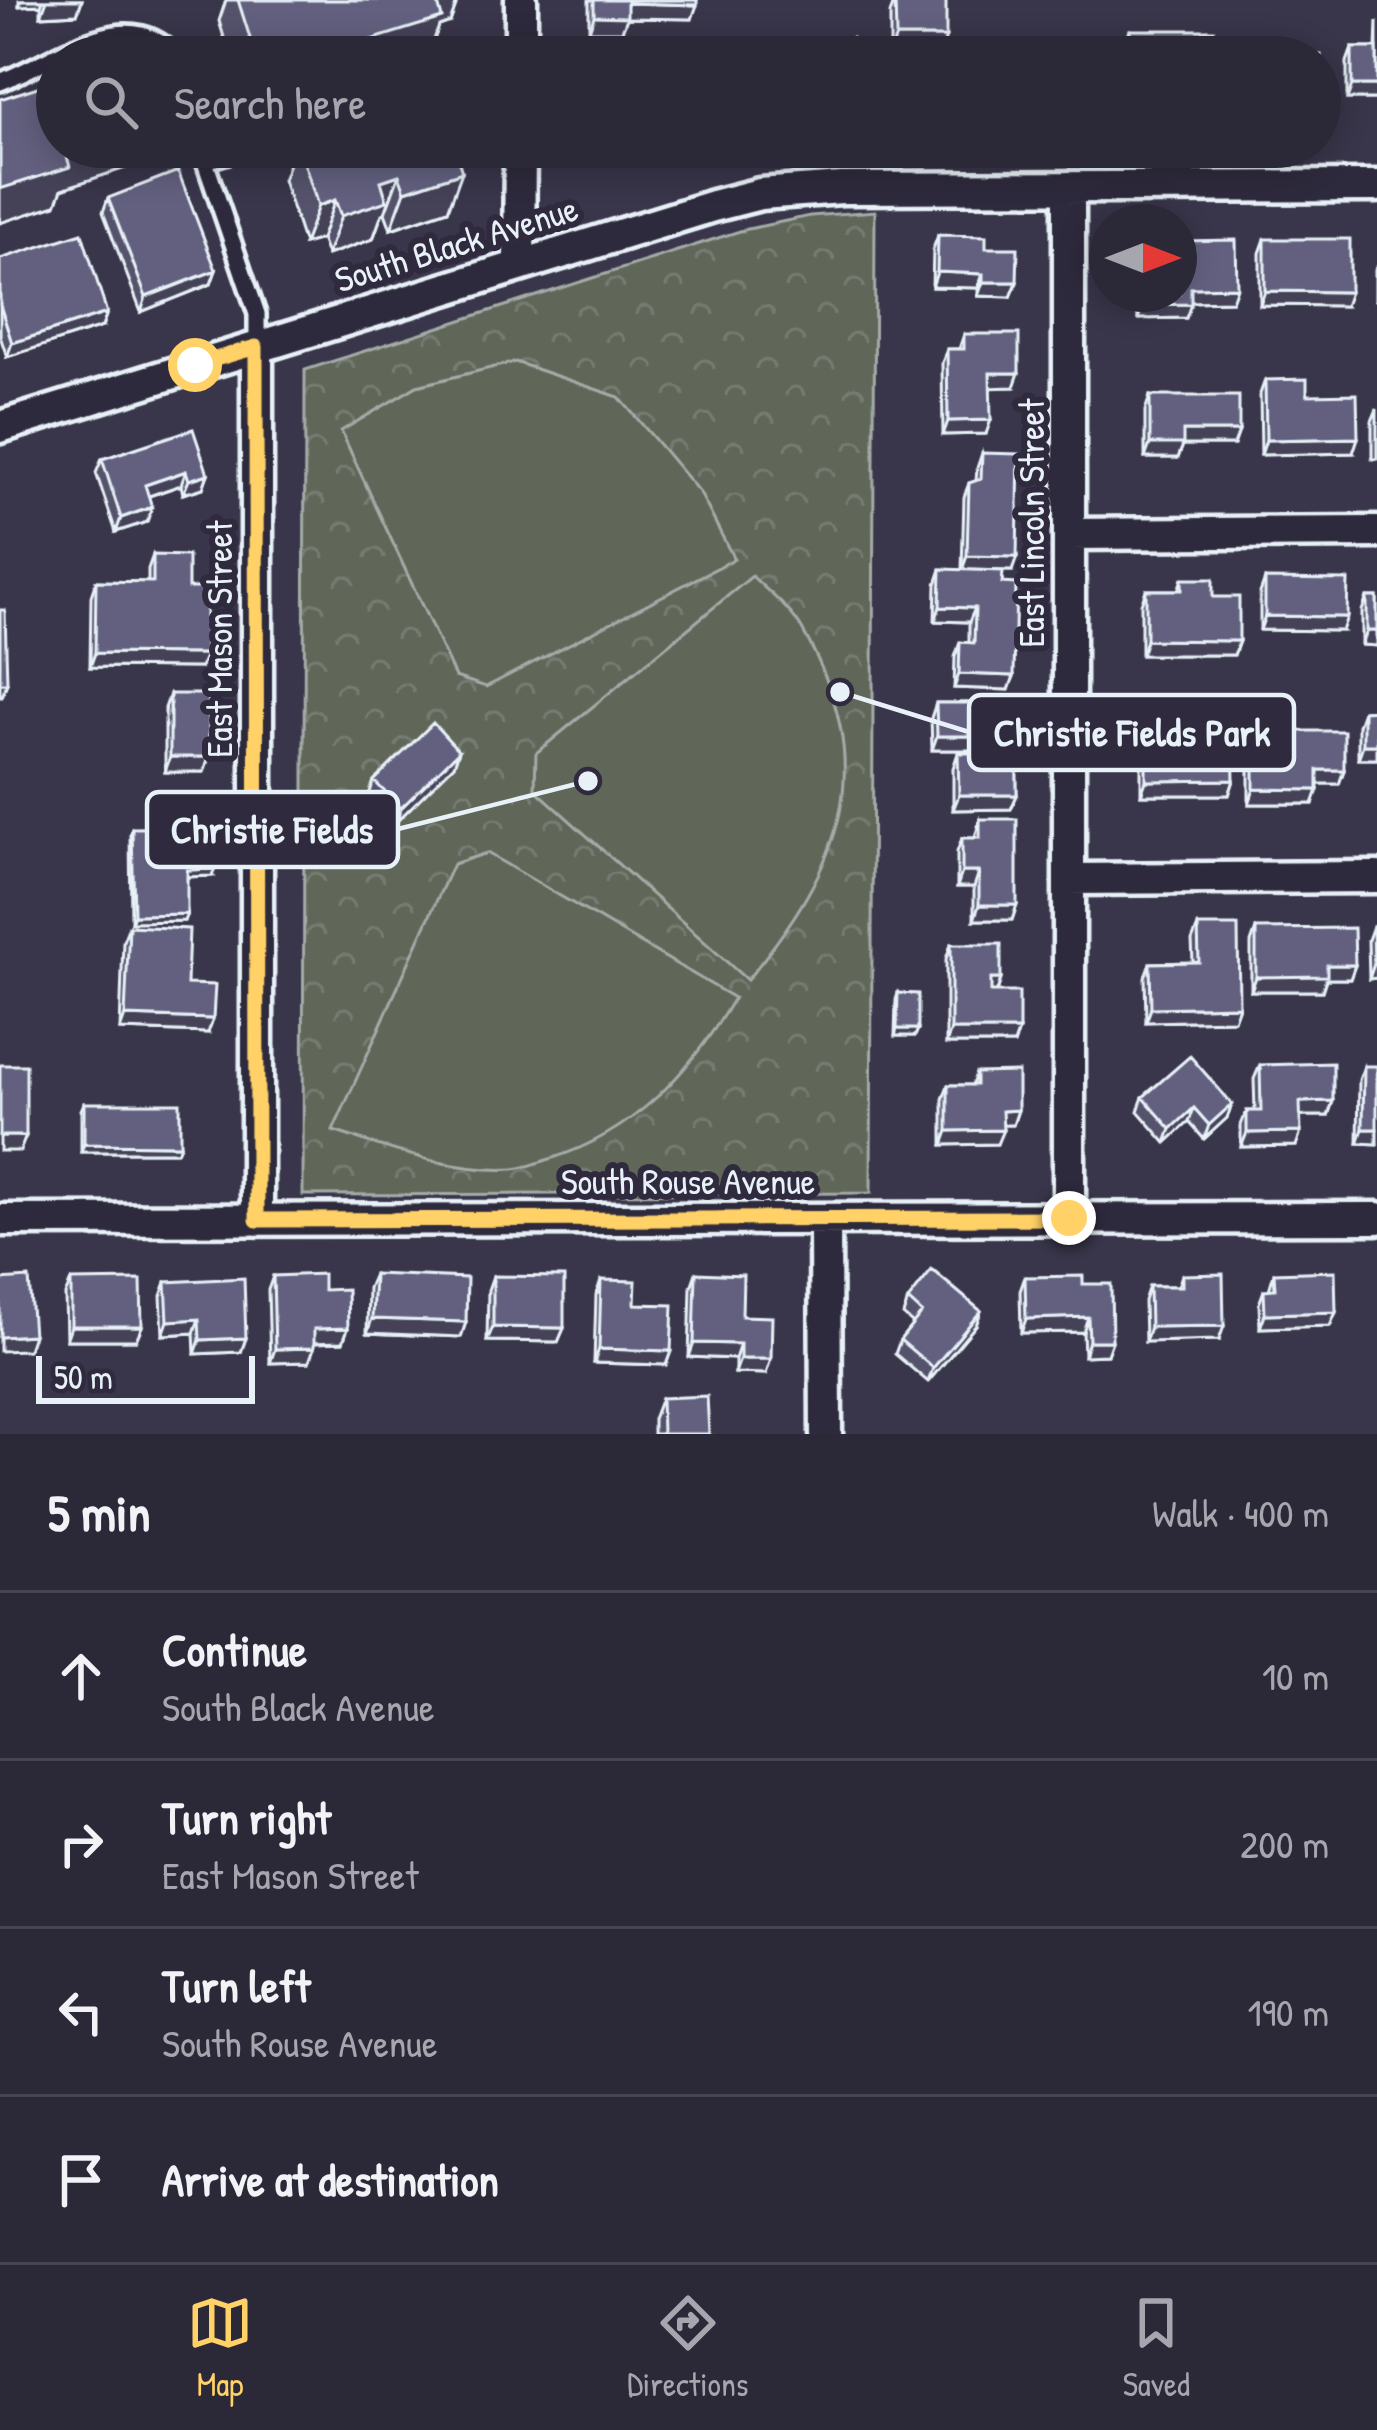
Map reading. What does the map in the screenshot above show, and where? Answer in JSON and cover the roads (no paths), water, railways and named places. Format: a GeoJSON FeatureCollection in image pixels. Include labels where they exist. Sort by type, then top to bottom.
{"type":"FeatureCollection","features":[{"type":"Feature","properties":{"kind":"street"},"geometry":{"type":"LineString","coordinates":[[521,0],[521,36]]}},
{"type":"Feature","properties":{"kind":"street"},"geometry":{"type":"LineString","coordinates":[[519,263],[520,168]]}},
{"type":"Feature","properties":{"kind":"street","name":"South Black Avenue"},"geometry":{"type":"LineString","coordinates":[[0,427],[519,263],[760,194],[842,188],[1377,186]]}},
{"type":"Feature","properties":{"kind":"street","name":"East Lincoln Street"},"geometry":{"type":"LineString","coordinates":[[1069,187],[1069,1218]]}},
{"type":"Feature","properties":{"kind":"street","name":"East Mason Street"},"geometry":{"type":"LineString","coordinates":[[256,347],[257,1220]]}},
{"type":"Feature","properties":{"kind":"street"},"geometry":{"type":"LineString","coordinates":[[1069,535],[1377,532]]}},
{"type":"Feature","properties":{"kind":"street"},"geometry":{"type":"LineString","coordinates":[[1069,879],[1377,877]]}},
{"type":"Feature","properties":{"kind":"street","name":"South Rouse Avenue"},"geometry":{"type":"LineString","coordinates":[[0,1220],[1377,1218]]}},
{"type":"Feature","properties":{"kind":"street"},"geometry":{"type":"LineString","coordinates":[[825,1219],[826,1434]]}},
{"type":"Feature","properties":{"kind":"lane"},"geometry":{"type":"LineString","coordinates":[[90,36],[110,26],[137,25],[161,36]]}},
{"type":"Feature","properties":{"kind":"lane"},"geometry":{"type":"LineString","coordinates":[[0,82],[36,64]]}},
{"type":"Feature","properties":{"kind":"lane"},"geometry":{"type":"LineString","coordinates":[[208,168],[256,314],[256,347]]}},
{"type":"Feature","properties":{"kind":"place","name":"Christie Fields Park"},"geometry":{"type":"Point","coordinates":[840,692]}},
{"type":"Feature","properties":{"kind":"place","name":"Christie Fields"},"geometry":{"type":"Point","coordinates":[588,781]}}]}
